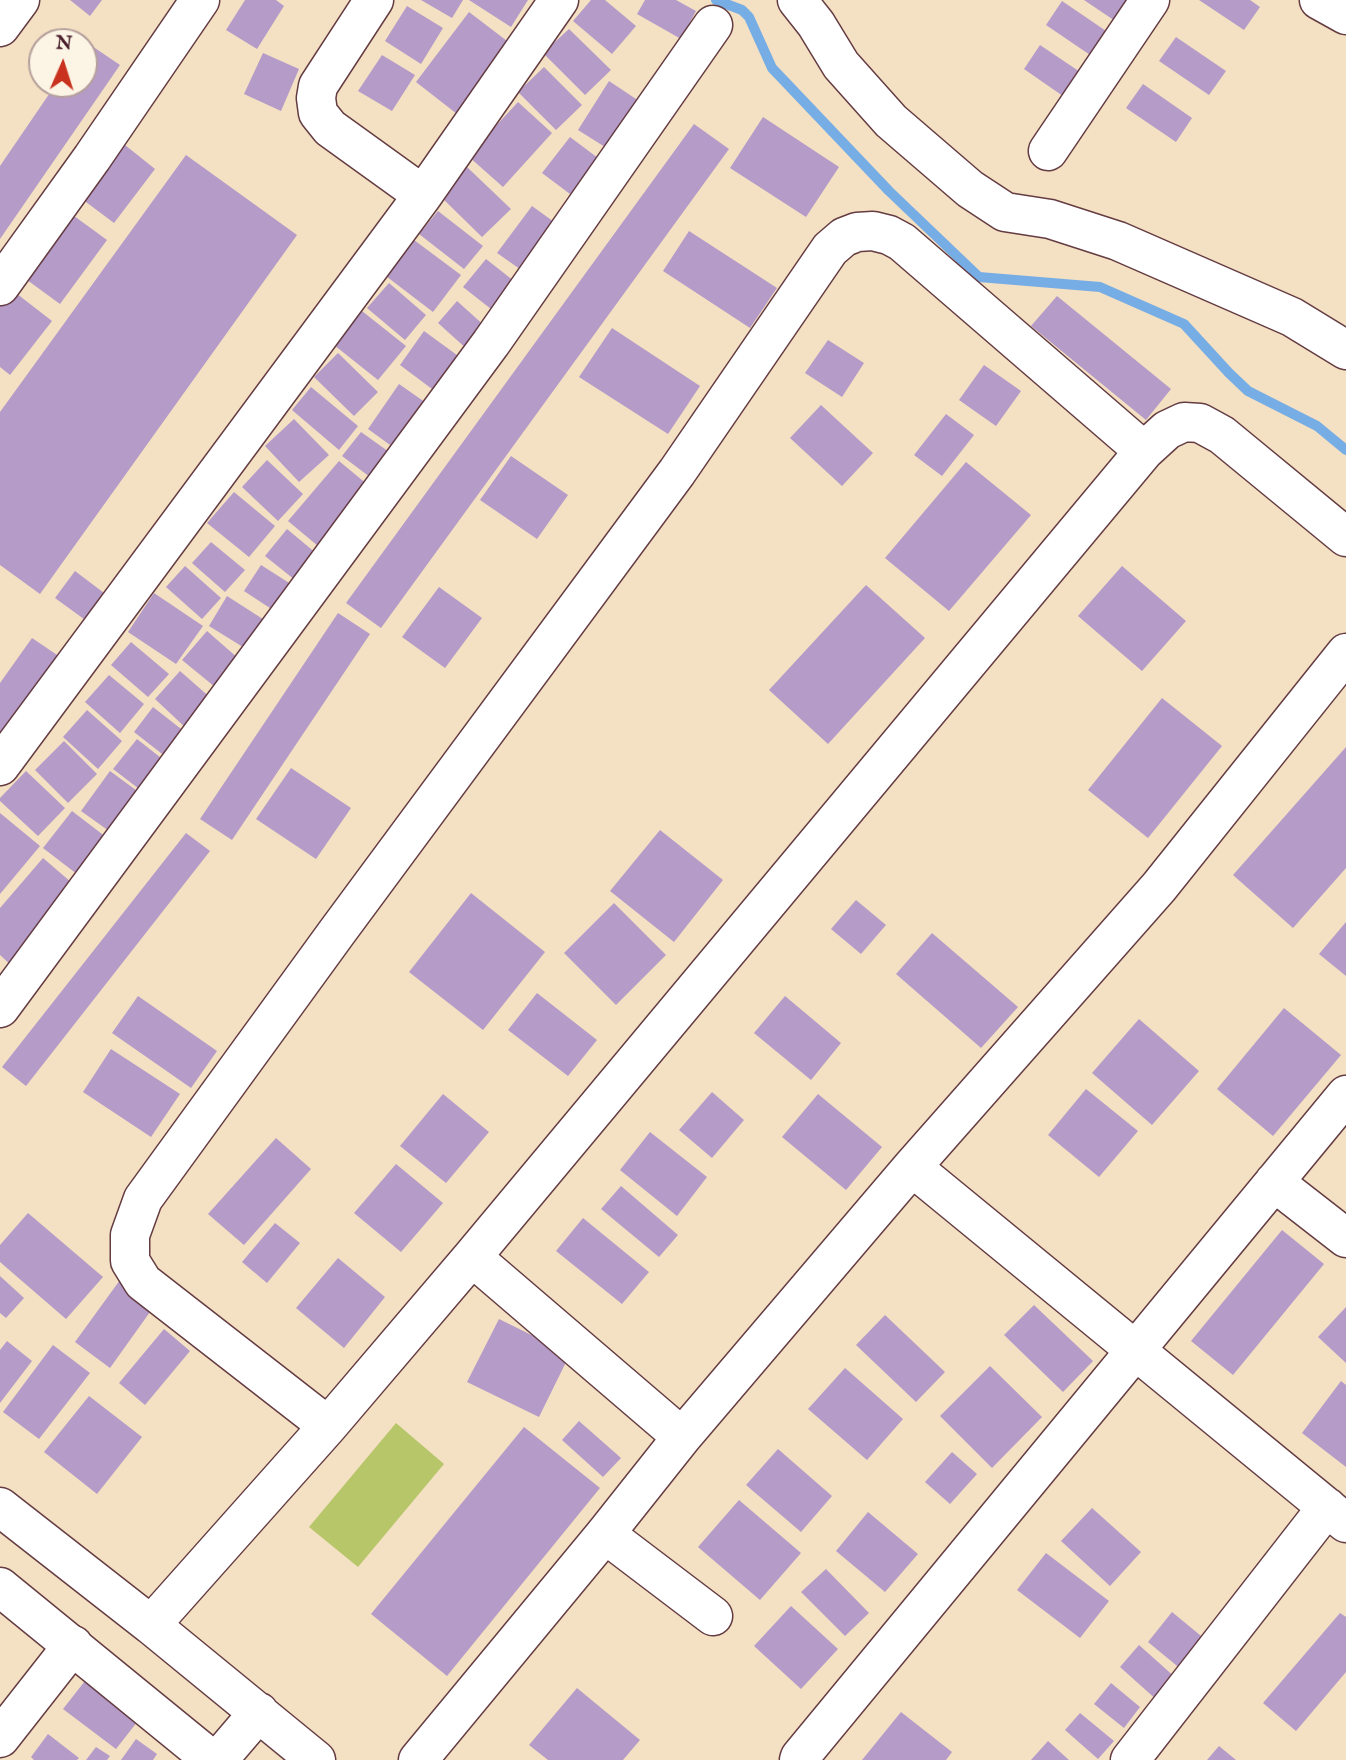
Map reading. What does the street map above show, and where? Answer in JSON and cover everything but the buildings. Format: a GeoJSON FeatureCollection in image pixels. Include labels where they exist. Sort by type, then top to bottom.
{"type":"FeatureCollection","features":[{"type":"Feature","properties":{"kind":"street"},"geometry":{"type":"LineString","coordinates":[[0,27],[20,0]]}},
{"type":"Feature","properties":{"kind":"street"},"geometry":{"type":"LineString","coordinates":[[0,286],[200,0]]}},
{"type":"Feature","properties":{"kind":"street"},"geometry":{"type":"LineString","coordinates":[[374,0],[318,86],[318,113],[330,128],[422,195]]}},
{"type":"Feature","properties":{"kind":"street"},"geometry":{"type":"LineString","coordinates":[[0,766],[422,195],[559,0]]}},
{"type":"Feature","properties":{"kind":"street"},"geometry":{"type":"LineString","coordinates":[[797,0],[816,24],[841,65],[891,121],[970,189],[1005,212],[1050,219],[1118,241],[1292,317],[1346,350]]}},
{"type":"Feature","properties":{"kind":"street"},"geometry":{"type":"LineString","coordinates":[[1048,151],[1150,0]]}},
{"type":"Feature","properties":{"kind":"street"},"geometry":{"type":"LineString","coordinates":[[1319,0],[1346,16]]}},
{"type":"Feature","properties":{"kind":"street"},"geometry":{"type":"LineString","coordinates":[[0,1008],[491,343],[713,25]]}},
{"type":"Feature","properties":{"kind":"street"},"geometry":{"type":"LineString","coordinates":[[328,1426],[143,1282],[130,1261],[130,1235],[143,1199],[677,472],[830,249],[844,237],[857,232],[873,231],[902,242],[1144,451]]}},
{"type":"Feature","properties":{"kind":"street"},"geometry":{"type":"LineString","coordinates":[[151,1625],[328,1426],[472,1257],[1144,451],[1167,430],[1184,422],[1200,423],[1222,435],[1346,537]]}},
{"type":"Feature","properties":{"kind":"street"},"geometry":{"type":"LineString","coordinates":[[418,1760],[682,1437],[912,1167],[1159,887],[1346,653]]}},
{"type":"Feature","properties":{"kind":"street"},"geometry":{"type":"LineString","coordinates":[[799,1760],[1346,1095]]}},
{"type":"Feature","properties":{"kind":"street"},"geometry":{"type":"LineString","coordinates":[[912,1167],[1336,1516],[1130,1760]]}},
{"type":"Feature","properties":{"kind":"street"},"geometry":{"type":"LineString","coordinates":[[1274,1182],[1346,1238]]}},
{"type":"Feature","properties":{"kind":"street"},"geometry":{"type":"LineString","coordinates":[[472,1257],[682,1437]]}},
{"type":"Feature","properties":{"kind":"street"},"geometry":{"type":"LineString","coordinates":[[0,1507],[259,1712],[292,1753]]}},
{"type":"Feature","properties":{"kind":"street"},"geometry":{"type":"LineString","coordinates":[[605,1534],[713,1616]]}},
{"type":"Feature","properties":{"kind":"street"},"geometry":{"type":"LineString","coordinates":[[0,1587],[212,1760]]}},
{"type":"Feature","properties":{"kind":"street"},"geometry":{"type":"LineString","coordinates":[[0,1738],[73,1645]]}},
{"type":"Feature","properties":{"kind":"street"},"geometry":{"type":"LineString","coordinates":[[218,1760],[259,1712]]}},
{"type":"Feature","properties":{"kind":"green space"},"geometry":{"type":"Polygon","coordinates":[[[396,1423],[444,1464],[358,1567],[309,1527],[396,1423]]]}},
{"type":"Feature","properties":{"kind":"waterway"},"geometry":{"type":"LineString","coordinates":[[716,0],[742,10],[749,17],[772,68],[889,191],[979,277],[1100,287],[1184,324],[1248,391],[1317,426],[1346,450]]}}]}
